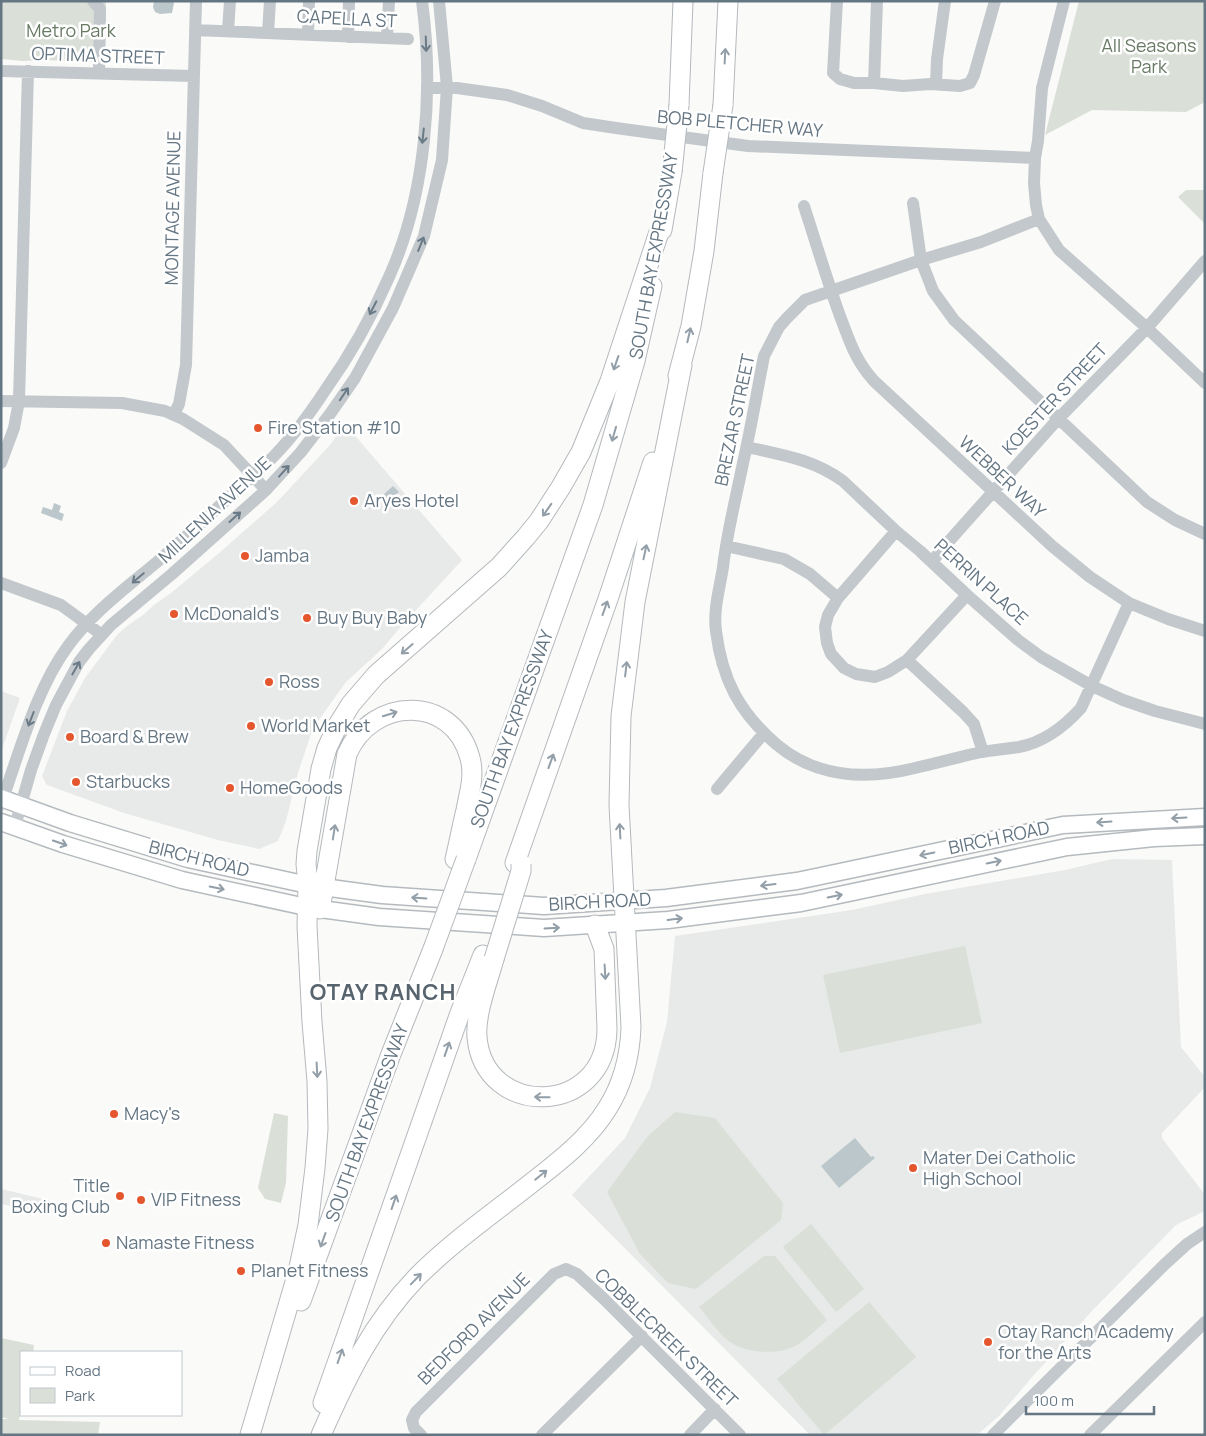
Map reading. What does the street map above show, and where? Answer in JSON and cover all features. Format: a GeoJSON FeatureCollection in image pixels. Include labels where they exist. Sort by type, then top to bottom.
{"type":"FeatureCollection","features":[{"type":"Feature","properties":{"kind":"highway","name":"SOUTH BAY EXPRESSWAY"},"geometry":{"type":"LineString","coordinates":[[251,1435],[391,1054],[434,945],[460,860],[580,541],[604,468],[640,342],[655,272],[672,172],[678,105],[683,1]]}},
{"type":"Feature","properties":{"kind":"highway"},"geometry":{"type":"LineString","coordinates":[[321,1435],[343,1385],[361,1352],[381,1321],[404,1292],[444,1252],[571,1151],[592,1130],[606,1111],[622,1079],[628,1058],[631,1037],[619,804],[624,687],[635,602],[691,326],[704,250],[723,105],[728,1]]}},
{"type":"Feature","properties":{"kind":"highway"},"geometry":{"type":"LineString","coordinates":[[315,886],[306,864],[307,851],[319,779],[327,748],[338,725],[351,704],[367,684],[513,552],[539,521],[558,493],[580,452],[610,381],[664,217]]}},
{"type":"Feature","properties":{"kind":"highway"},"geometry":{"type":"LineString","coordinates":[[312,1435],[457,1022],[489,957],[521,871],[519,857],[609,596],[647,481],[682,365]]}},
{"type":"Feature","properties":{"kind":"highway"},"geometry":{"type":"LineString","coordinates":[[251,1435],[298,1272],[308,1225],[314,1177],[317,1151],[317,1081],[312,1022],[313,908],[315,886],[348,754],[354,741],[369,724],[382,716],[396,712],[418,711],[438,718],[456,731],[468,750],[472,766],[472,781],[460,860]]}},
{"type":"Feature","properties":{"kind":"highway"},"geometry":{"type":"LineString","coordinates":[[489,957],[477,1022],[477,1037],[483,1060],[497,1078],[516,1092],[538,1097],[561,1094],[575,1088],[592,1074],[601,1061],[607,1042],[604,949],[595,925]]}},
{"type":"Feature","properties":{"kind":"main road","name":"BIRCH ROAD"},"geometry":{"type":"LineString","coordinates":[[2,800],[188,859],[315,886],[382,895],[544,906],[666,898],[797,881],[1063,825],[1205,816]]}},
{"type":"Feature","properties":{"kind":"main road","name":"BIRCH ROAD"},"geometry":{"type":"LineString","coordinates":[[8,824],[63,844],[182,880],[313,908],[379,917],[544,928],[668,920],[801,903],[1067,847],[1154,838],[1205,836]]}},
{"type":"Feature","properties":{"kind":"street"},"geometry":{"type":"LineString","coordinates":[[93,1],[100,9],[99,73]]}},
{"type":"Feature","properties":{"kind":"street","name":"MONTAGE AVENUE"},"geometry":{"type":"LineString","coordinates":[[174,414],[179,404],[186,365],[196,1]]}},
{"type":"Feature","properties":{"kind":"street"},"geometry":{"type":"LineString","coordinates":[[228,31],[230,1]]}},
{"type":"Feature","properties":{"kind":"street"},"geometry":{"type":"LineString","coordinates":[[268,33],[270,1]]}},
{"type":"Feature","properties":{"kind":"street"},"geometry":{"type":"LineString","coordinates":[[308,35],[309,1]]}},
{"type":"Feature","properties":{"kind":"street"},"geometry":{"type":"LineString","coordinates":[[348,37],[349,1]]}},
{"type":"Feature","properties":{"kind":"street"},"geometry":{"type":"LineString","coordinates":[[387,38],[389,1]]}},
{"type":"Feature","properties":{"kind":"street","name":"MILLENIA AVENUE"},"geometry":{"type":"LineString","coordinates":[[2,800],[41,694],[66,649],[86,624],[266,465],[284,446],[309,414],[353,348],[387,282],[403,238],[416,190],[421,162],[428,88],[425,22],[422,1]]}},
{"type":"Feature","properties":{"kind":"street","name":"MILLENIA AVENUE"},"geometry":{"type":"LineString","coordinates":[[8,824],[21,806],[39,748],[56,705],[79,662],[112,625],[266,490],[312,440],[355,378],[393,308],[424,236],[442,160],[447,87],[440,1]]}},
{"type":"Feature","properties":{"kind":"street"},"geometry":{"type":"LineString","coordinates":[[836,1],[833,73],[840,79],[854,83],[903,86],[936,84],[960,86],[970,83],[995,1]]}},
{"type":"Feature","properties":{"kind":"street"},"geometry":{"type":"LineString","coordinates":[[874,83],[877,1]]}},
{"type":"Feature","properties":{"kind":"street"},"geometry":{"type":"LineString","coordinates":[[936,84],[937,59],[945,1]]}},
{"type":"Feature","properties":{"kind":"street"},"geometry":{"type":"LineString","coordinates":[[1064,1],[1042,88],[1034,184],[1039,219],[1059,250],[1147,328],[1205,383]]}},
{"type":"Feature","properties":{"kind":"street","name":"CAPELLA ST"},"geometry":{"type":"LineString","coordinates":[[195,30],[408,40]]}},
{"type":"Feature","properties":{"kind":"street","name":"OPTIMA STREET"},"geometry":{"type":"LineString","coordinates":[[1,71],[194,76]]}},
{"type":"Feature","properties":{"kind":"street"},"geometry":{"type":"LineString","coordinates":[[1,464],[14,428],[19,401],[28,71]]}},
{"type":"Feature","properties":{"kind":"street","name":"BOB PLETCHER WAY"},"geometry":{"type":"LineString","coordinates":[[428,88],[447,87],[507,95],[542,106],[584,123],[748,146],[1035,158]]}},
{"type":"Feature","properties":{"kind":"street"},"geometry":{"type":"LineString","coordinates":[[913,203],[921,260],[933,291],[954,320],[1147,502],[1175,520],[1205,534]]}},
{"type":"Feature","properties":{"kind":"street","name":"WEBBER WAY"},"geometry":{"type":"LineString","coordinates":[[804,206],[831,291],[855,355],[865,371],[908,414],[1079,570],[1129,603],[1168,619],[1205,631]]}},
{"type":"Feature","properties":{"kind":"street","name":"BREZAR STREET"},"geometry":{"type":"LineString","coordinates":[[1039,219],[981,242],[921,260],[806,300],[779,328],[764,356],[726,546],[715,624],[722,663],[736,698],[754,723],[782,749],[799,759],[825,769],[860,776],[894,774],[983,752],[1021,746],[1039,741],[1054,733],[1081,708],[1129,603]]}},
{"type":"Feature","properties":{"kind":"street","name":"KOESTER STREET"},"geometry":{"type":"LineString","coordinates":[[932,562],[993,491],[1058,420],[1147,328],[1205,261]]}},
{"type":"Feature","properties":{"kind":"street"},"geometry":{"type":"LineString","coordinates":[[387,282],[402,288]]}},
{"type":"Feature","properties":{"kind":"street"},"geometry":{"type":"LineString","coordinates":[[1,401],[122,403],[156,408],[174,414],[224,445],[266,490]]}},
{"type":"Feature","properties":{"kind":"street","name":"PERRIN PLACE"},"geometry":{"type":"LineString","coordinates":[[746,447],[805,461],[829,471],[843,481],[1018,640],[1041,657],[1092,686],[1138,706],[1205,724]]}},
{"type":"Feature","properties":{"kind":"street"},"geometry":{"type":"LineString","coordinates":[[896,531],[838,598],[828,615],[825,627],[827,643],[832,654],[844,668],[856,674],[876,677],[888,672],[907,660],[967,595]]}},
{"type":"Feature","properties":{"kind":"street"},"geometry":{"type":"LineString","coordinates":[[726,546],[784,559],[810,574],[838,598]]}},
{"type":"Feature","properties":{"kind":"street"},"geometry":{"type":"LineString","coordinates":[[1,583],[61,605],[102,635]]}},
{"type":"Feature","properties":{"kind":"street"},"geometry":{"type":"LineString","coordinates":[[907,660],[974,724],[983,752]]}},
{"type":"Feature","properties":{"kind":"street"},"geometry":{"type":"LineString","coordinates":[[717,789],[764,733]]}},
{"type":"Feature","properties":{"kind":"street"},"geometry":{"type":"LineString","coordinates":[[993,1435],[1164,1265],[1187,1244],[1205,1232]]}},
{"type":"Feature","properties":{"kind":"street","name":"COBBLECREEK STREET"},"geometry":{"type":"LineString","coordinates":[[566,1269],[577,1274],[642,1336],[740,1435]]}},
{"type":"Feature","properties":{"kind":"street","name":"BEDFORD AVENUE"},"geometry":{"type":"LineString","coordinates":[[421,1435],[414,1428],[412,1420],[416,1412],[554,1274],[566,1269]]}},
{"type":"Feature","properties":{"kind":"street"},"geometry":{"type":"LineString","coordinates":[[1090,1435],[1205,1322]]}},
{"type":"Feature","properties":{"kind":"street"},"geometry":{"type":"LineString","coordinates":[[542,1435],[642,1336]]}},
{"type":"Feature","properties":{"kind":"street"},"geometry":{"type":"LineString","coordinates":[[690,1435],[715,1409]]}},
{"type":"Feature","properties":{"kind":"shaded area"},"geometry":{"type":"Polygon","coordinates":[[[154,1],[173,1],[172,13],[160,14],[155,12],[153,7],[154,1]]]}},
{"type":"Feature","properties":{"kind":"shaded area"},"geometry":{"type":"Polygon","coordinates":[[[345,424],[462,560],[382,649],[346,682],[313,728],[298,773],[286,821],[278,841],[259,849],[218,840],[124,813],[47,785],[42,776],[67,711],[85,678],[117,635],[218,554],[277,502],[330,445],[345,424]]]}},
{"type":"Feature","properties":{"kind":"shaded area"},"geometry":{"type":"Polygon","coordinates":[[[393,486],[399,492],[387,502],[382,496],[393,486]]]}},
{"type":"Feature","properties":{"kind":"shaded area"},"geometry":{"type":"Polygon","coordinates":[[[54,503],[61,506],[59,512],[64,514],[62,521],[41,513],[43,507],[52,510],[54,503]]]}},
{"type":"Feature","properties":{"kind":"shaded area"},"geometry":{"type":"Polygon","coordinates":[[[1,691],[20,698],[1,752],[1,691]]]}},
{"type":"Feature","properties":{"kind":"shaded area","name":"Mater Dei Catholic High School"},"geometry":{"type":"Polygon","coordinates":[[[1112,859],[1172,860],[1181,1047],[1205,1077],[1205,1087],[1162,1133],[1162,1138],[1205,1195],[1205,1211],[1176,1225],[1092,1311],[999,1416],[977,1435],[810,1435],[572,1195],[625,1138],[650,1088],[667,1022],[675,936],[852,910],[925,894],[1065,870],[1112,859]]]}},
{"type":"Feature","properties":{"kind":"shaded area"},"geometry":{"type":"Polygon","coordinates":[[[855,1138],[871,1157],[875,1158],[839,1188],[821,1166],[855,1138]]]}},
{"type":"Feature","properties":{"kind":"shaded area"},"geometry":{"type":"Polygon","coordinates":[[[1,1189],[65,1204],[62,1216],[1,1204],[1,1189]]]}},
{"type":"Feature","properties":{"kind":"green space","name":"Metro Park"},"geometry":{"type":"Polygon","coordinates":[[[1,1],[106,1],[105,62],[1,59],[1,1]]]}},
{"type":"Feature","properties":{"kind":"green space","name":"All Seasons Park"},"geometry":{"type":"Polygon","coordinates":[[[1079,1],[1205,1],[1205,102],[1186,112],[1092,110],[1045,135],[1079,1]]]}},
{"type":"Feature","properties":{"kind":"green space"},"geometry":{"type":"Polygon","coordinates":[[[1186,190],[1205,190],[1205,224],[1178,197],[1186,190]]]}},
{"type":"Feature","properties":{"kind":"green space"},"geometry":{"type":"Polygon","coordinates":[[[965,946],[982,1023],[840,1053],[823,975],[965,946]]]}},
{"type":"Feature","properties":{"kind":"green space"},"geometry":{"type":"Polygon","coordinates":[[[675,1112],[715,1118],[783,1203],[781,1220],[696,1289],[668,1283],[640,1254],[607,1192],[647,1137],[675,1112]]]}},
{"type":"Feature","properties":{"kind":"green space"},"geometry":{"type":"Polygon","coordinates":[[[274,1113],[288,1116],[286,1183],[281,1203],[265,1199],[258,1188],[274,1113]]]}},
{"type":"Feature","properties":{"kind":"green space"},"geometry":{"type":"Polygon","coordinates":[[[811,1224],[864,1289],[836,1312],[783,1247],[811,1224]]]}},
{"type":"Feature","properties":{"kind":"green space"},"geometry":{"type":"Polygon","coordinates":[[[764,1256],[775,1256],[827,1320],[797,1345],[786,1350],[761,1352],[737,1346],[721,1334],[699,1307],[764,1256]]]}},
{"type":"Feature","properties":{"kind":"green space"},"geometry":{"type":"Polygon","coordinates":[[[869,1302],[916,1357],[824,1435],[777,1379],[869,1302]]]}},
{"type":"Feature","properties":{"kind":"green space"},"geometry":{"type":"Polygon","coordinates":[[[1,1338],[34,1345],[33,1351],[20,1351],[19,1420],[100,1422],[98,1435],[1,1435],[1,1419],[9,1419],[1,1417],[1,1338]]]}},
{"type":"Feature","properties":{"kind":"place","name":"Fire Station #10"},"geometry":{"type":"Point","coordinates":[258,428]}},
{"type":"Feature","properties":{"kind":"place","name":"Aryes Hotel"},"geometry":{"type":"Point","coordinates":[354,501]}},
{"type":"Feature","properties":{"kind":"place","name":"Jamba"},"geometry":{"type":"Point","coordinates":[245,556]}},
{"type":"Feature","properties":{"kind":"place","name":"McDonald's"},"geometry":{"type":"Point","coordinates":[174,614]}},
{"type":"Feature","properties":{"kind":"place","name":"Buy Buy Baby"},"geometry":{"type":"Point","coordinates":[307,618]}},
{"type":"Feature","properties":{"kind":"place","name":"Ross"},"geometry":{"type":"Point","coordinates":[269,682]}},
{"type":"Feature","properties":{"kind":"place","name":"World Market"},"geometry":{"type":"Point","coordinates":[251,726]}},
{"type":"Feature","properties":{"kind":"place","name":"Board & Brew"},"geometry":{"type":"Point","coordinates":[70,737]}},
{"type":"Feature","properties":{"kind":"place","name":"Starbucks"},"geometry":{"type":"Point","coordinates":[76,782]}},
{"type":"Feature","properties":{"kind":"place","name":"HomeGoods"},"geometry":{"type":"Point","coordinates":[230,788]}},
{"type":"Feature","properties":{"kind":"place","name":"Macy's"},"geometry":{"type":"Point","coordinates":[114,1114]}},
{"type":"Feature","properties":{"kind":"place","name":"Mater Dei Catholic High School"},"geometry":{"type":"Point","coordinates":[913,1168]}},
{"type":"Feature","properties":{"kind":"place","name":"Title Boxing Club"},"geometry":{"type":"Point","coordinates":[120,1196]}},
{"type":"Feature","properties":{"kind":"place","name":"VIP Fitness"},"geometry":{"type":"Point","coordinates":[141,1200]}},
{"type":"Feature","properties":{"kind":"place","name":"Namaste Fitness"},"geometry":{"type":"Point","coordinates":[106,1243]}},
{"type":"Feature","properties":{"kind":"place","name":"Planet Fitness"},"geometry":{"type":"Point","coordinates":[241,1271]}},
{"type":"Feature","properties":{"kind":"place","name":"Otay Ranch Academy for the Arts"},"geometry":{"type":"Point","coordinates":[988,1342]}},
{"type":"Feature","properties":{"kind":"district","name":"OTAY RANCH"},"geometry":{"type":"Point","coordinates":[383,992]}}]}
